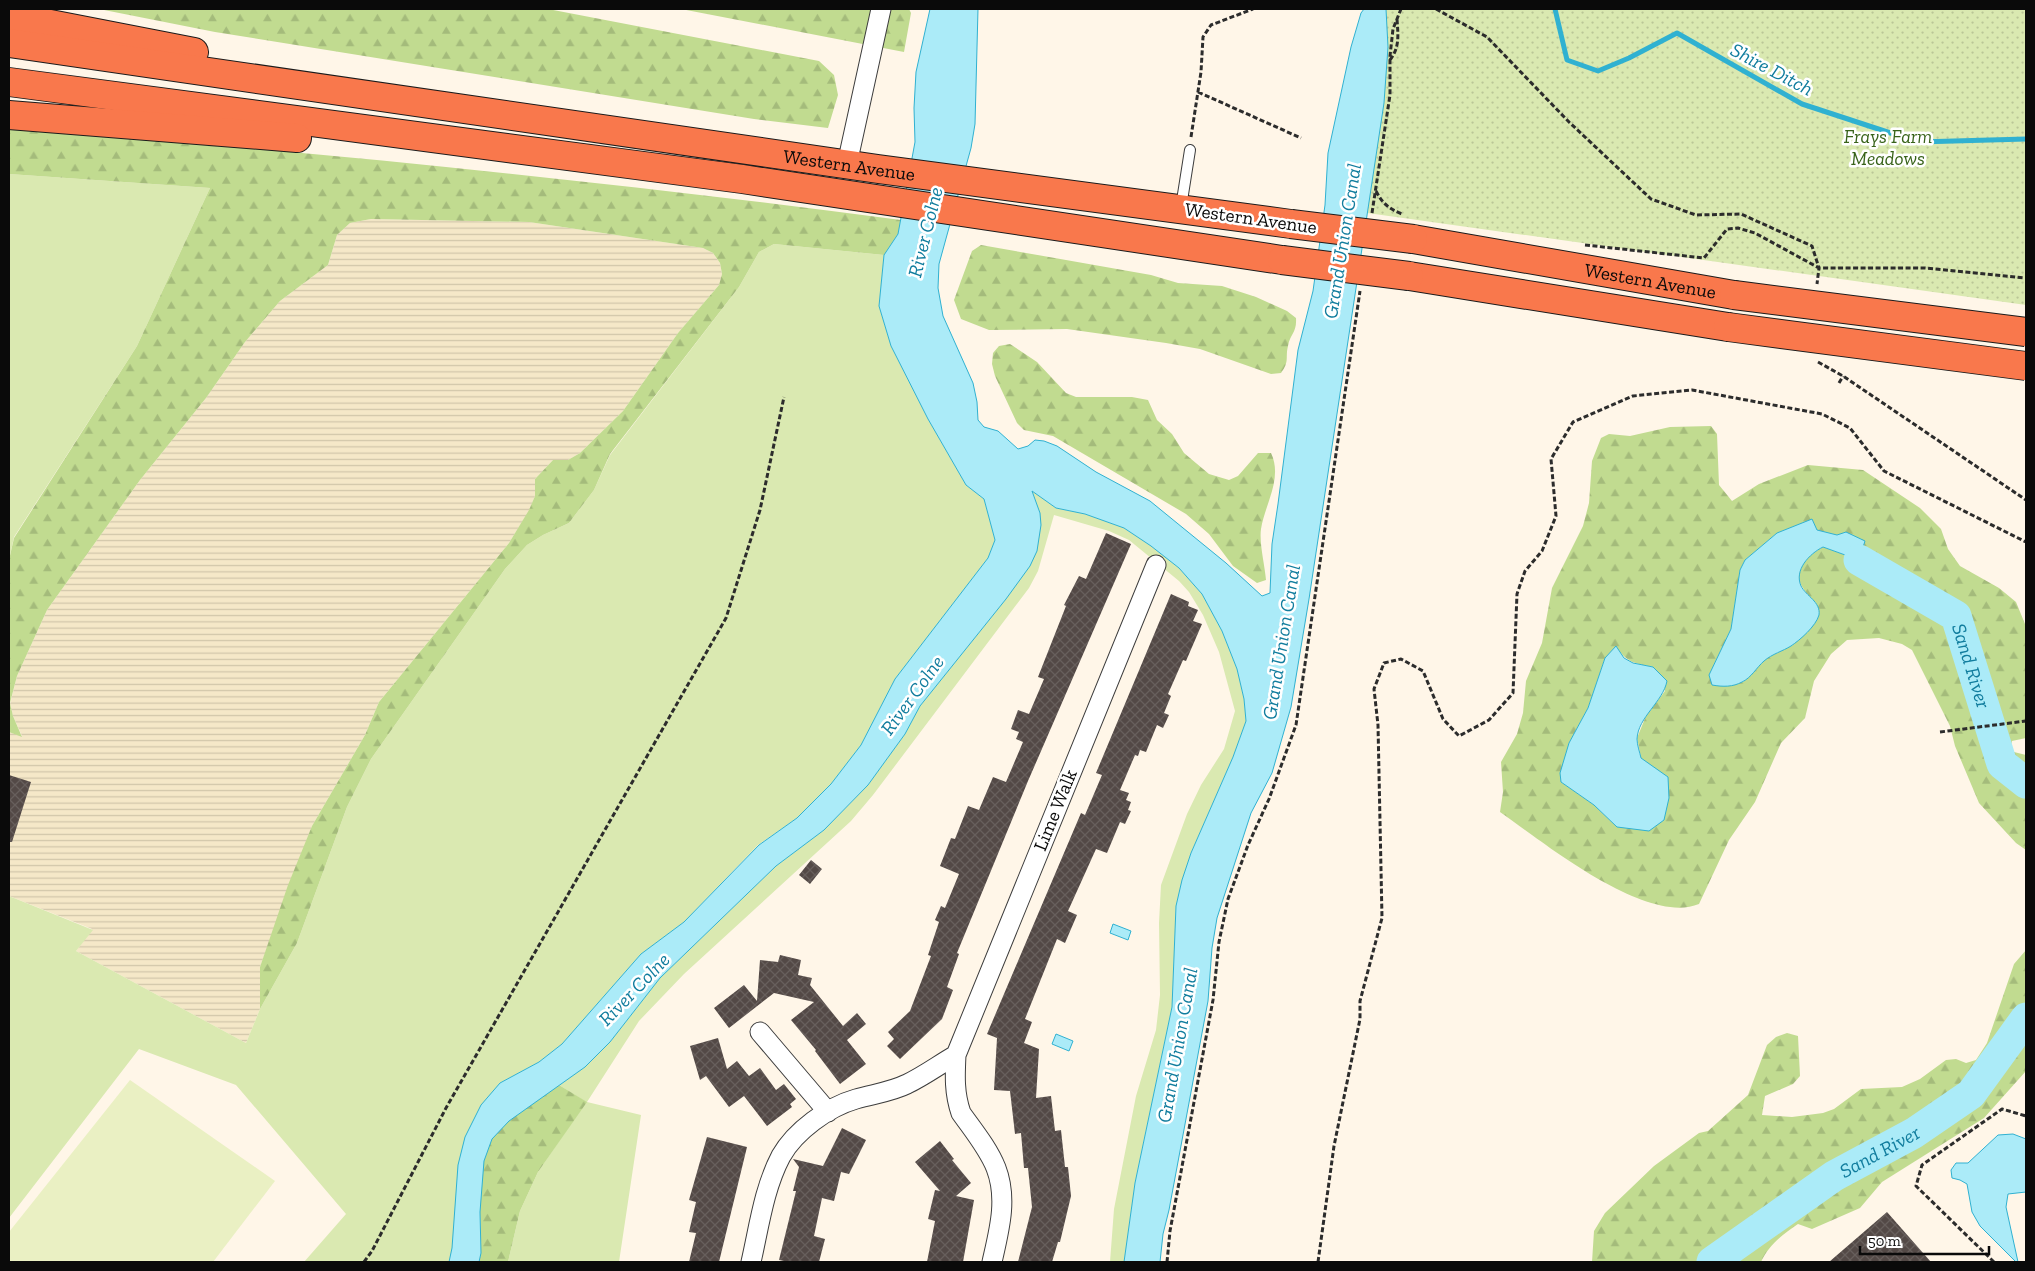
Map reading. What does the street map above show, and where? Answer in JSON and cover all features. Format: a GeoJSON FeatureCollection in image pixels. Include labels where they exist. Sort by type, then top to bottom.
{"type":"FeatureCollection","features":[{"type":"Feature","properties":{"kind":"highway"},"geometry":{"type":"LineString","coordinates":[[9,16],[474,109]]}},
{"type":"Feature","properties":{"kind":"highway"},"geometry":{"type":"LineString","coordinates":[[9,43],[474,109]]}},
{"type":"Feature","properties":{"kind":"highway"},"geometry":{"type":"LineString","coordinates":[[9,82],[742,179]]}},
{"type":"Feature","properties":{"kind":"highway","name":"Western Avenue"},"geometry":{"type":"LineString","coordinates":[[474,109],[878,169],[1291,224],[1410,229],[1734,295],[2026,332]]}},
{"type":"Feature","properties":{"kind":"highway"},"geometry":{"type":"LineString","coordinates":[[9,115],[267,135],[742,179]]}},
{"type":"Feature","properties":{"kind":"highway","name":"Western Avenue"},"geometry":{"type":"LineString","coordinates":[[742,179],[1282,260],[1409,276],[1728,327],[2026,366]]}},
{"type":"Feature","properties":{"kind":"street"},"geometry":{"type":"LineString","coordinates":[[847,164],[881,9]]}},
{"type":"Feature","properties":{"kind":"street","name":"Lime Walk"},"geometry":{"type":"LineString","coordinates":[[956,1054],[1156,565]]}},
{"type":"Feature","properties":{"kind":"street"},"geometry":{"type":"LineString","coordinates":[[760,1032],[828,1112]]}},
{"type":"Feature","properties":{"kind":"street"},"geometry":{"type":"LineString","coordinates":[[751,1262],[767,1195],[782,1154],[798,1136],[828,1112],[855,1099],[886,1092],[907,1084],[956,1054]]}},
{"type":"Feature","properties":{"kind":"street"},"geometry":{"type":"LineString","coordinates":[[956,1054],[955,1075],[958,1104],[961,1113],[991,1158],[999,1178],[1002,1204],[1001,1220],[992,1262]]}},
{"type":"Feature","properties":{"kind":"lane"},"geometry":{"type":"LineString","coordinates":[[1181,208],[1190,150]]}},
{"type":"Feature","properties":{"kind":"path"},"geometry":{"type":"LineString","coordinates":[[1190,150],[1201,72],[1203,37],[1211,25],[1253,9]]}},
{"type":"Feature","properties":{"kind":"path"},"geometry":{"type":"LineString","coordinates":[[1371,218],[1390,95],[1390,61],[1393,28],[1401,9]]}},
{"type":"Feature","properties":{"kind":"path"},"geometry":{"type":"LineString","coordinates":[[1436,9],[1487,37],[1569,122],[1651,199],[1696,215],[1741,214],[1812,246],[1819,268]]}},
{"type":"Feature","properties":{"kind":"path"},"geometry":{"type":"LineString","coordinates":[[1390,61],[1396,52],[1398,38],[1397,18]]}},
{"type":"Feature","properties":{"kind":"path"},"geometry":{"type":"LineString","coordinates":[[1198,92],[1301,138]]}},
{"type":"Feature","properties":{"kind":"path"},"geometry":{"type":"LineString","coordinates":[[1375,190],[1386,206],[1403,214],[1410,229]]}},
{"type":"Feature","properties":{"kind":"path"},"geometry":{"type":"LineString","coordinates":[[1577,244],[1704,258],[1727,229],[1738,228],[1756,233],[1819,268],[1925,268],[2026,278]]}},
{"type":"Feature","properties":{"kind":"path"},"geometry":{"type":"LineString","coordinates":[[1167,1262],[1170,1232],[1211,1009],[1219,942],[1228,899],[1248,845],[1269,799],[1296,724],[1361,283]]}},
{"type":"Feature","properties":{"kind":"path"},"geometry":{"type":"LineString","coordinates":[[1839,383],[1843,376],[2026,500]]}},
{"type":"Feature","properties":{"kind":"path"},"geometry":{"type":"LineString","coordinates":[[1318,1262],[1334,1146],[1360,1019],[1360,1001],[1382,918],[1378,725],[1374,690],[1384,663],[1401,659],[1423,671],[1443,719],[1460,736],[1489,720],[1513,693],[1518,594],[1525,571],[1542,551],[1556,516],[1551,458],[1573,422],[1633,396],[1692,390],[1822,414],[1850,428],[1884,471],[2026,542]]}},
{"type":"Feature","properties":{"kind":"path"},"geometry":{"type":"LineString","coordinates":[[364,1262],[372,1251],[446,1108],[726,618],[760,510],[784,397]]}},
{"type":"Feature","properties":{"kind":"path"},"geometry":{"type":"LineString","coordinates":[[1940,732],[2026,721]]}},
{"type":"Feature","properties":{"kind":"path"},"geometry":{"type":"LineString","coordinates":[[1994,1262],[1916,1186],[1922,1165],[2002,1108],[2026,1116]]}},
{"type":"Feature","properties":{"kind":"shaded area"},"geometry":{"type":"Polygon","coordinates":[[[371,219],[529,222],[703,248],[713,253],[720,263],[722,274],[719,285],[678,333],[623,411],[580,453],[568,460],[553,460],[535,479],[535,496],[529,511],[509,543],[379,702],[365,735],[312,826],[260,967],[260,1009],[246,1043],[76,951],[92,929],[9,896],[9,732],[22,736],[10,704],[17,676],[47,610],[140,480],[206,398],[245,342],[280,301],[328,265],[337,235],[350,223],[371,219]]]}},
{"type":"Feature","properties":{"kind":"green space"},"geometry":{"type":"Polygon","coordinates":[[[99,9],[548,9],[819,61],[834,75],[838,95],[828,128],[754,119],[215,32],[99,9]]]}},
{"type":"Feature","properties":{"kind":"green space"},"geometry":{"type":"Polygon","coordinates":[[[681,9],[909,9],[911,13],[904,52],[681,9]]]}},
{"type":"Feature","properties":{"kind":"green space","name":"Frays Farm Meadows"},"geometry":{"type":"Polygon","coordinates":[[[1377,9],[2026,9],[2026,305],[1346,210],[1377,9]]]}},
{"type":"Feature","properties":{"kind":"green space"},"geometry":{"type":"Polygon","coordinates":[[[9,128],[456,168],[679,192],[901,220],[898,234],[884,255],[774,244],[759,252],[739,287],[610,454],[594,490],[569,523],[527,545],[505,569],[371,759],[347,807],[297,943],[260,1009],[260,967],[288,885],[312,826],[365,735],[379,702],[509,543],[529,510],[535,496],[535,479],[553,460],[568,460],[580,453],[623,411],[678,333],[719,285],[722,274],[720,263],[713,253],[703,248],[529,222],[371,219],[350,223],[337,235],[328,265],[280,301],[245,342],[206,398],[140,480],[47,610],[17,676],[10,703],[22,737],[9,732],[9,560],[14,538],[137,346],[210,188],[9,174],[9,128]]]}},
{"type":"Feature","properties":{"kind":"green space"},"geometry":{"type":"Polygon","coordinates":[[[9,174],[210,188],[137,346],[14,537],[9,560],[9,174]]]}},
{"type":"Feature","properties":{"kind":"green space"},"geometry":{"type":"Polygon","coordinates":[[[774,244],[884,255],[879,306],[891,346],[928,419],[966,485],[984,499],[995,540],[988,558],[895,679],[861,745],[831,784],[797,818],[758,845],[684,922],[641,954],[562,1044],[539,1062],[500,1083],[449,1262],[304,1262],[346,1214],[236,1085],[139,1049],[9,1218],[9,896],[93,930],[76,951],[246,1043],[260,1009],[297,943],[347,807],[371,759],[505,569],[527,545],[569,523],[594,490],[610,455],[739,287],[759,252],[774,244]]]}},
{"type":"Feature","properties":{"kind":"green space"},"geometry":{"type":"Polygon","coordinates":[[[981,245],[1151,275],[1178,283],[1222,286],[1256,297],[1287,311],[1296,318],[1285,365],[1281,373],[1271,374],[1200,349],[1067,329],[989,330],[961,319],[954,300],[972,251],[981,245]]]}},
{"type":"Feature","properties":{"kind":"green space"},"geometry":{"type":"Polygon","coordinates":[[[1010,344],[1037,362],[1066,393],[1076,397],[1132,397],[1148,400],[1157,420],[1172,434],[1184,453],[1209,474],[1229,480],[1238,476],[1258,453],[1271,453],[1274,462],[1274,481],[1261,529],[1261,548],[1266,580],[1257,583],[1233,566],[1209,534],[1186,514],[1053,436],[1024,430],[1017,423],[995,376],[992,364],[993,353],[999,346],[1010,344]]]}},
{"type":"Feature","properties":{"kind":"green space"},"geometry":{"type":"Polygon","coordinates":[[[1711,426],[1717,434],[1719,485],[1732,501],[1759,484],[1808,465],[1863,470],[1920,508],[1941,529],[1948,549],[1960,566],[1999,588],[2016,602],[2025,624],[2026,632],[2026,738],[2012,741],[2010,751],[2026,755],[2026,850],[2016,843],[1979,803],[1955,746],[1950,726],[1912,650],[1902,644],[1879,638],[1847,640],[1831,654],[1814,681],[1805,718],[1781,743],[1755,802],[1729,840],[1699,904],[1677,908],[1652,903],[1624,892],[1596,878],[1568,860],[1500,812],[1503,792],[1501,762],[1517,734],[1523,713],[1526,681],[1542,643],[1552,588],[1583,526],[1589,503],[1592,461],[1601,438],[1609,434],[1630,436],[1670,427],[1711,426]],[[1817,530],[1777,533],[1745,560],[1740,570],[1731,629],[1709,675],[1743,682],[1765,659],[1793,645],[1816,603],[1804,590],[1799,576],[1803,564],[1812,554],[1823,547],[1859,560],[1837,536],[1817,530]],[[1616,646],[1605,658],[1588,708],[1569,743],[1561,782],[1594,805],[1617,827],[1641,758],[1637,738],[1646,716],[1665,691],[1653,667],[1628,659],[1616,646]]]}},
{"type":"Feature","properties":{"kind":"green space"},"geometry":{"type":"Polygon","coordinates":[[[1031,490],[1056,508],[1085,514],[1124,528],[1179,568],[1202,594],[1222,631],[1237,669],[1244,699],[1246,721],[1233,757],[1191,853],[1176,906],[1172,1007],[1135,1183],[1124,1262],[1110,1262],[1114,1209],[1136,1096],[1156,1030],[1160,995],[1159,923],[1161,885],[1187,814],[1201,785],[1224,749],[1235,711],[1219,652],[1203,615],[1189,592],[1179,581],[1129,540],[1109,531],[1054,515],[1038,571],[1029,588],[873,795],[851,821],[684,974],[639,1021],[587,1102],[641,1115],[619,1262],[508,1262],[520,1211],[538,1172],[586,1102],[559,1085],[585,1067],[610,1042],[660,978],[776,866],[824,830],[868,785],[905,734],[920,706],[1006,599],[1040,513],[1031,490]]]}},
{"type":"Feature","properties":{"kind":"green space"},"geometry":{"type":"Polygon","coordinates":[[[2026,950],[2026,1071],[1984,1118],[1882,1182],[1860,1208],[1812,1229],[1798,1224],[1776,1241],[1761,1262],[1592,1262],[1594,1231],[1605,1213],[1654,1166],[1699,1133],[1708,1131],[1748,1095],[1767,1045],[1776,1037],[1787,1033],[1798,1036],[1800,1076],[1793,1084],[1765,1096],[1762,1115],[1792,1117],[1823,1113],[1834,1109],[1861,1089],[1902,1087],[1920,1079],[1946,1060],[1956,1059],[1966,1063],[1976,1060],[1987,1043],[2014,964],[2026,950]]]}},
{"type":"Feature","properties":{"kind":"green space"},"geometry":{"type":"Polygon","coordinates":[[[130,1080],[275,1181],[213,1262],[9,1262],[9,1232],[130,1080]]]}},
{"type":"Feature","properties":{"kind":"green space"},"geometry":{"type":"Polygon","coordinates":[[[559,1085],[587,1102],[538,1172],[520,1211],[508,1262],[479,1262],[481,1244],[481,1184],[485,1153],[489,1144],[507,1122],[559,1085]]]}},
{"type":"Feature","properties":{"kind":"water"},"geometry":{"type":"Polygon","coordinates":[[[930,9],[978,9],[975,124],[971,148],[939,264],[938,288],[943,316],[973,383],[978,420],[984,427],[998,431],[1018,449],[1028,446],[1035,440],[1057,446],[1096,472],[1150,501],[1226,563],[1262,596],[1270,593],[1272,544],[1298,350],[1313,291],[1325,205],[1328,153],[1351,47],[1361,13],[1364,9],[1386,9],[1388,47],[1384,103],[1291,707],[1272,773],[1251,813],[1217,918],[1212,948],[1208,1001],[1163,1234],[1160,1262],[1124,1262],[1135,1183],[1172,1007],[1176,906],[1191,853],[1233,757],[1246,721],[1244,699],[1237,669],[1222,631],[1202,594],[1179,568],[1124,528],[1085,514],[1056,508],[1032,491],[1040,513],[1041,525],[1037,551],[1030,566],[1006,599],[920,706],[905,734],[868,785],[824,830],[776,866],[660,978],[610,1042],[585,1067],[509,1121],[492,1139],[484,1161],[480,1212],[481,1253],[479,1262],[449,1262],[452,1248],[458,1165],[465,1137],[481,1105],[500,1083],[539,1062],[562,1044],[641,954],[684,922],[759,845],[797,818],[831,784],[861,745],[895,679],[988,558],[995,540],[984,499],[966,485],[928,419],[891,346],[879,306],[884,255],[898,234],[915,142],[916,72],[930,9]]]}},
{"type":"Feature","properties":{"kind":"water"},"geometry":{"type":"Polygon","coordinates":[[[1812,519],[1817,530],[1837,535],[1846,532],[1865,541],[1859,560],[1823,547],[1808,558],[1801,568],[1799,580],[1803,590],[1818,606],[1819,615],[1815,624],[1788,648],[1770,656],[1739,684],[1731,686],[1712,685],[1709,675],[1731,629],[1740,570],[1745,560],[1777,533],[1812,519]]]}},
{"type":"Feature","properties":{"kind":"water"},"geometry":{"type":"Polygon","coordinates":[[[1616,646],[1624,658],[1633,663],[1653,667],[1667,681],[1661,696],[1638,731],[1637,739],[1641,758],[1668,777],[1669,798],[1664,820],[1649,831],[1617,827],[1594,805],[1561,782],[1560,773],[1569,743],[1588,708],[1605,658],[1616,646]]]}},
{"type":"Feature","properties":{"kind":"water"},"geometry":{"type":"Polygon","coordinates":[[[1113,924],[1131,931],[1128,940],[1110,933],[1113,924]]]}},
{"type":"Feature","properties":{"kind":"water"},"geometry":{"type":"Polygon","coordinates":[[[1056,1034],[1073,1041],[1069,1051],[1052,1044],[1056,1034]]]}},
{"type":"Feature","properties":{"kind":"water"},"geometry":{"type":"Polygon","coordinates":[[[2013,1134],[2026,1139],[2026,1192],[2008,1194],[2006,1207],[2018,1262],[1980,1226],[1972,1212],[1967,1184],[1952,1178],[1951,1170],[1956,1163],[1968,1163],[1998,1135],[2013,1134]]]}},
{"type":"Feature","properties":{"kind":"building"},"geometry":{"type":"Polygon","coordinates":[[[1106,533],[1131,544],[1028,781],[957,953],[959,954],[947,987],[953,990],[942,1019],[900,1059],[887,1046],[894,1039],[888,1032],[910,1011],[931,956],[928,955],[939,922],[935,920],[941,906],[945,908],[959,874],[940,866],[951,838],[955,839],[968,806],[979,810],[993,777],[1006,782],[1023,742],[1016,739],[1019,732],[1011,729],[1018,710],[1029,714],[1044,679],[1038,677],[1066,606],[1064,605],[1079,576],[1086,579],[1106,533]]]}},
{"type":"Feature","properties":{"kind":"building"},"geometry":{"type":"Polygon","coordinates":[[[1171,594],[1189,602],[1188,606],[1198,610],[1193,621],[1202,624],[1186,661],[1183,660],[1168,694],[1171,696],[1164,713],[1169,715],[1163,728],[1157,725],[1146,752],[1140,750],[1138,756],[1135,755],[1120,790],[1129,793],[1126,800],[1131,802],[1128,810],[1131,811],[1125,824],[1120,822],[1107,853],[1096,849],[1068,911],[1077,915],[1065,943],[1057,939],[1025,1019],[1032,1022],[1024,1043],[1039,1049],[1036,1098],[1051,1096],[1055,1131],[1061,1130],[1065,1167],[1068,1167],[1071,1196],[1060,1242],[1058,1242],[1052,1262],[1018,1262],[1032,1207],[1028,1168],[1024,1168],[1021,1133],[1015,1134],[1010,1091],[994,1090],[997,1038],[987,1034],[1081,813],[1085,815],[1102,775],[1096,773],[1171,594]]]}},
{"type":"Feature","properties":{"kind":"building"},"geometry":{"type":"Polygon","coordinates":[[[9,775],[31,782],[12,842],[9,842],[9,775]]]}},
{"type":"Feature","properties":{"kind":"building"},"geometry":{"type":"Polygon","coordinates":[[[811,860],[822,869],[810,884],[799,875],[811,860]]]}},
{"type":"Feature","properties":{"kind":"building"},"geometry":{"type":"Polygon","coordinates":[[[780,955],[801,960],[798,975],[812,978],[810,985],[843,1026],[857,1013],[866,1024],[847,1040],[866,1064],[840,1084],[816,1050],[791,1020],[814,1002],[774,993],[729,1028],[714,1008],[744,985],[757,1001],[760,960],[778,962],[780,955]]]}},
{"type":"Feature","properties":{"kind":"building"},"geometry":{"type":"Polygon","coordinates":[[[718,1038],[727,1069],[737,1061],[749,1076],[760,1068],[776,1090],[784,1084],[796,1099],[790,1104],[792,1107],[767,1126],[744,1096],[729,1107],[706,1076],[700,1080],[690,1046],[718,1038]]]}},
{"type":"Feature","properties":{"kind":"building"},"geometry":{"type":"Polygon","coordinates":[[[842,1128],[866,1140],[849,1174],[841,1172],[834,1201],[822,1198],[814,1236],[825,1239],[819,1262],[779,1260],[796,1191],[793,1191],[799,1167],[793,1159],[823,1166],[842,1128]]]}},
{"type":"Feature","properties":{"kind":"building"},"geometry":{"type":"Polygon","coordinates":[[[707,1137],[747,1147],[719,1262],[689,1262],[696,1233],[689,1232],[696,1202],[689,1200],[707,1137]]]}},
{"type":"Feature","properties":{"kind":"building"},"geometry":{"type":"Polygon","coordinates":[[[940,1141],[954,1159],[952,1160],[971,1183],[956,1196],[974,1200],[963,1262],[927,1262],[935,1221],[928,1219],[935,1190],[940,1191],[915,1162],[940,1141]]]}},
{"type":"Feature","properties":{"kind":"building"},"geometry":{"type":"Polygon","coordinates":[[[1887,1212],[1931,1262],[1829,1262],[1887,1212]]]}},
{"type":"Feature","properties":{"kind":"waterway","name":"Shire Ditch"},"geometry":{"type":"LineString","coordinates":[[1555,9],[1567,60],[1598,71],[1629,58],[1677,33],[1802,104],[1918,142],[2026,139]]}},
{"type":"Feature","properties":{"kind":"waterway","name":"Sand River"},"geometry":{"type":"LineString","coordinates":[[1859,560],[1956,616],[2002,764],[2026,783]]}},
{"type":"Feature","properties":{"kind":"waterway","name":"Sand River"},"geometry":{"type":"LineString","coordinates":[[1712,1262],[1834,1176],[1914,1133],[1971,1094],[2026,1018]]}},
{"type":"Feature","properties":{"kind":"water label","name":"River Colne"},"geometry":{"type":"Point","coordinates":[925,232]}},
{"type":"Feature","properties":{"kind":"water label","name":"Grand Union Canal"},"geometry":{"type":"Point","coordinates":[1342,241]}},
{"type":"Feature","properties":{"kind":"water label","name":"Grand Union Canal"},"geometry":{"type":"Point","coordinates":[1281,642]}},
{"type":"Feature","properties":{"kind":"water label","name":"River Colne"},"geometry":{"type":"Point","coordinates":[912,695]}},
{"type":"Feature","properties":{"kind":"water label","name":"River Colne"},"geometry":{"type":"Point","coordinates":[634,989]}},
{"type":"Feature","properties":{"kind":"water label","name":"Grand Union Canal"},"geometry":{"type":"Point","coordinates":[1177,1045]}}]}
